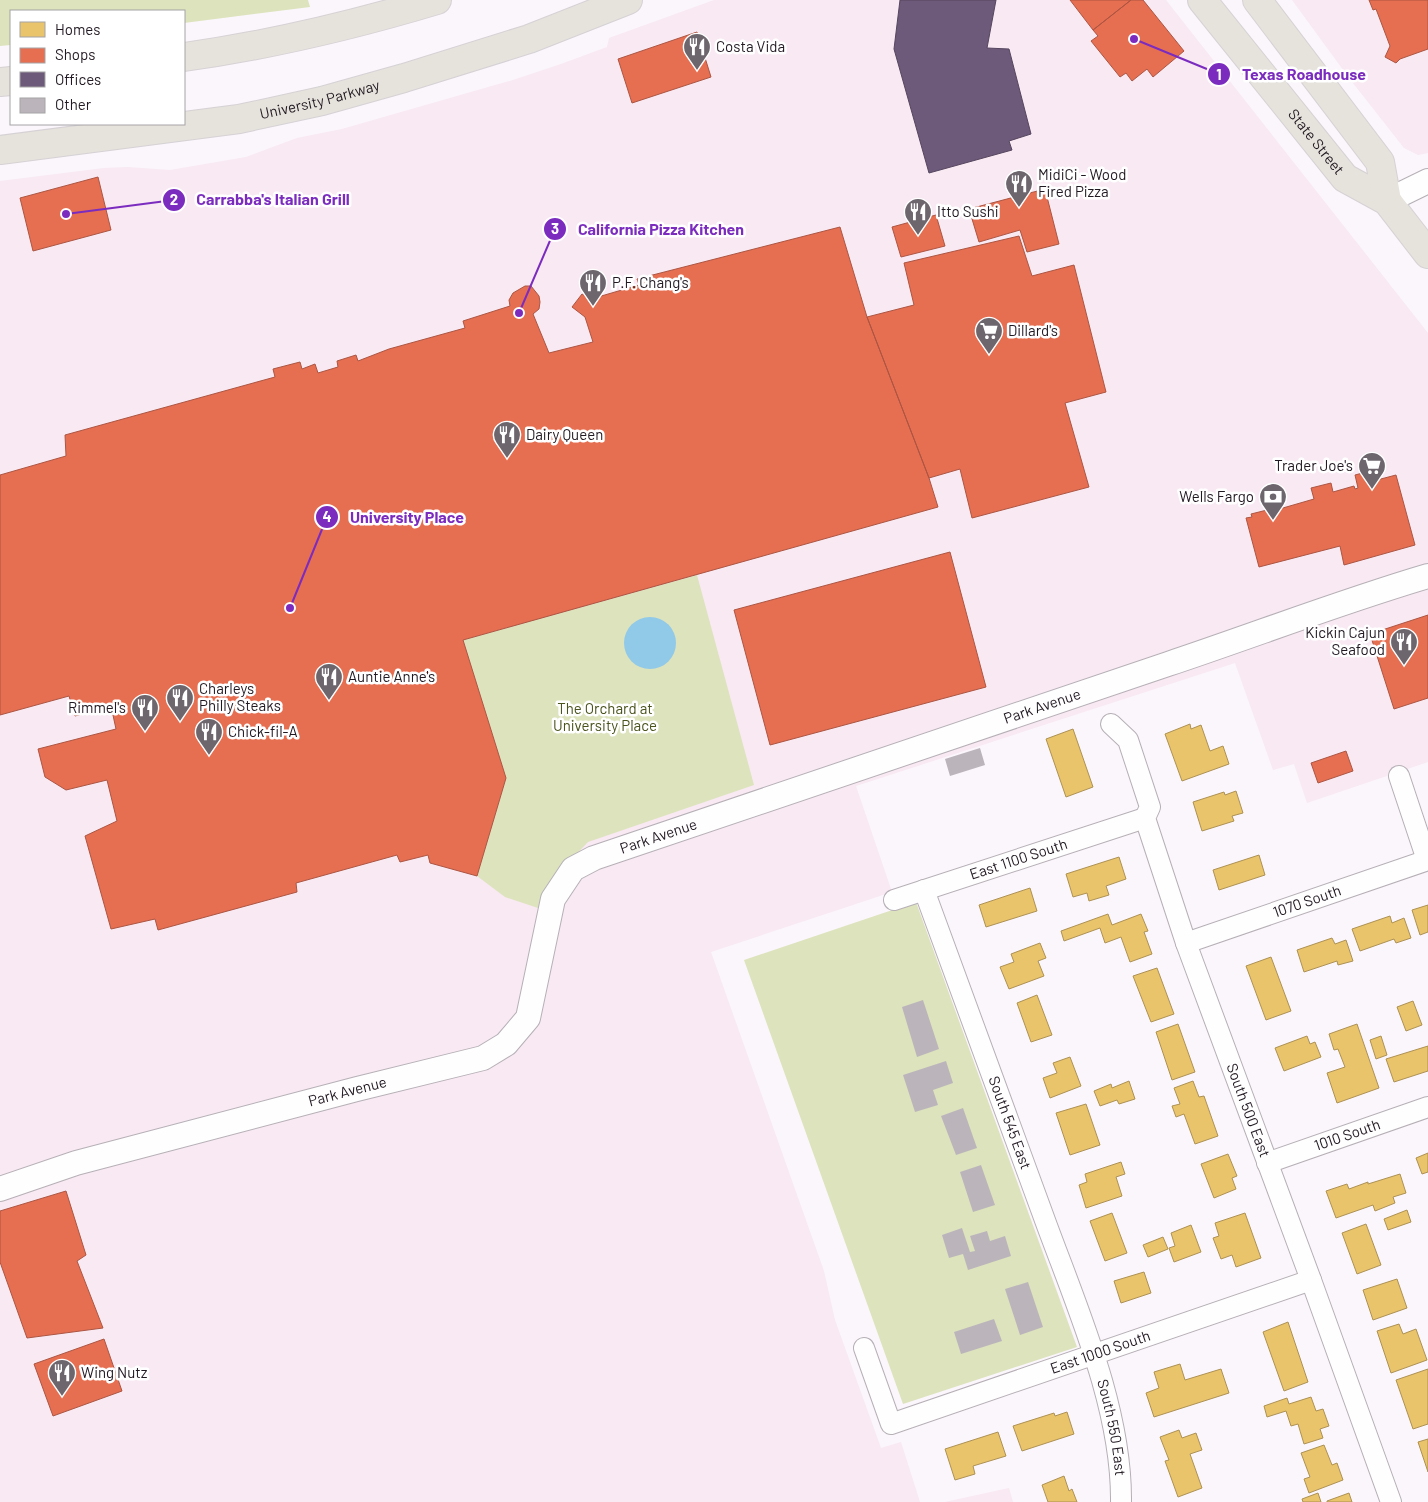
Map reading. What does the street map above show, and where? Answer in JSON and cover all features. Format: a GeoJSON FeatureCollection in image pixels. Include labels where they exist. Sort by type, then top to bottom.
{"type":"FeatureCollection","features":[{"type":"Feature","properties":{"kind":"main road"},"geometry":{"type":"LineString","coordinates":[[185,57],[247,48],[305,35],[437,0]]}},
{"type":"Feature","properties":{"kind":"main road","name":"University Parkway"},"geometry":{"type":"LineString","coordinates":[[0,150],[239,119],[322,101],[529,39],[628,0]]}},
{"type":"Feature","properties":{"kind":"main road","name":"State Street"},"geometry":{"type":"LineString","coordinates":[[1202,0],[1345,178],[1387,201],[1428,254]]}},
{"type":"Feature","properties":{"kind":"main road","name":"State Street"},"geometry":{"type":"LineString","coordinates":[[1257,0],[1380,162],[1387,201]]}},
{"type":"Feature","properties":{"kind":"street"},"geometry":{"type":"LineString","coordinates":[[1387,201],[1428,181]]}},
{"type":"Feature","properties":{"kind":"street","name":"Park Avenue"},"geometry":{"type":"LineString","coordinates":[[0,1189],[86,1160],[483,1058],[506,1044],[528,1018],[553,899],[573,869],[594,858],[1202,652],[1364,595],[1428,576]]}},
{"type":"Feature","properties":{"kind":"street","name":"South 500 East"},"geometry":{"type":"LineString","coordinates":[[1111,724],[1128,740],[1150,807],[1144,818],[1186,943],[1311,1280],[1390,1502]]}},
{"type":"Feature","properties":{"kind":"street"},"geometry":{"type":"LineString","coordinates":[[1399,776],[1428,860]]}},
{"type":"Feature","properties":{"kind":"street","name":"East 1100 South"},"geometry":{"type":"LineString","coordinates":[[894,900],[1144,818]]}},
{"type":"Feature","properties":{"kind":"street","name":"1070 South"},"geometry":{"type":"LineString","coordinates":[[1186,943],[1428,860]]}},
{"type":"Feature","properties":{"kind":"street","name":"South 545 East"},"geometry":{"type":"LineString","coordinates":[[924,890],[1094,1355]]}},
{"type":"Feature","properties":{"kind":"street","name":"1010 South"},"geometry":{"type":"LineString","coordinates":[[1267,1163],[1428,1106]]}},
{"type":"Feature","properties":{"kind":"street","name":"East 1000 South"},"geometry":{"type":"LineString","coordinates":[[864,1348],[891,1424],[1311,1280]]}},
{"type":"Feature","properties":{"kind":"street","name":"South 550 East"},"geometry":{"type":"LineString","coordinates":[[1094,1355],[1117,1441],[1122,1474],[1122,1502]]}},
{"type":"Feature","properties":{"kind":"shaded area"},"geometry":{"type":"Polygon","coordinates":[[[714,0],[1166,0],[1428,333],[1428,762],[1307,803],[1294,764],[1273,770],[1235,663],[856,786],[892,892],[711,952],[824,1271],[835,1320],[881,1448],[901,1442],[920,1502],[0,1502],[0,181],[104,168],[127,167],[170,170],[246,157],[297,138],[342,129],[513,80],[561,64],[607,47],[609,38],[714,0]]]}},
{"type":"Feature","properties":{"kind":"shaded area"},"geometry":{"type":"Polygon","coordinates":[[[1292,0],[1428,0],[1428,153],[1418,155],[1404,148],[1349,78],[1292,0]]]}},
{"type":"Feature","properties":{"kind":"shaded area"},"geometry":{"type":"Polygon","coordinates":[[[1009,1488],[1013,1502],[945,1502],[1009,1488]]]}},
{"type":"Feature","properties":{"kind":"green space"},"geometry":{"type":"Polygon","coordinates":[[[0,0],[308,0],[310,7],[185,23],[185,10],[10,10],[10,45],[0,46],[0,0]]]}},
{"type":"Feature","properties":{"kind":"green space","name":"The Orchard at University Place"},"geometry":{"type":"Polygon","coordinates":[[[697,575],[754,785],[588,842],[559,872],[541,909],[505,897],[477,876],[506,778],[463,640],[697,575]]]}},
{"type":"Feature","properties":{"kind":"green space"},"geometry":{"type":"Polygon","coordinates":[[[916,902],[1077,1347],[903,1404],[744,960],[916,902]]]}},
{"type":"Feature","properties":{"kind":"water"},"geometry":{"type":"Polygon","coordinates":[[[645,617],[655,617],[664,621],[672,629],[676,643],[672,657],[664,665],[655,669],[645,669],[636,665],[628,657],[624,648],[624,638],[628,629],[636,621],[645,617]]]}},
{"type":"Feature","properties":{"kind":"building: Homes"},"geometry":{"type":"Polygon","coordinates":[[[1190,724],[1191,729],[1201,725],[1210,751],[1223,746],[1229,764],[1182,781],[1165,734],[1190,724]]]}},
{"type":"Feature","properties":{"kind":"building: Homes"},"geometry":{"type":"Polygon","coordinates":[[[1073,729],[1093,787],[1066,797],[1046,739],[1073,729]]]}},
{"type":"Feature","properties":{"kind":"building: Homes"},"geometry":{"type":"Polygon","coordinates":[[[1236,791],[1243,813],[1232,816],[1234,821],[1202,831],[1193,802],[1224,792],[1225,795],[1236,791]]]}},
{"type":"Feature","properties":{"kind":"building: Homes"},"geometry":{"type":"Polygon","coordinates":[[[1259,855],[1265,875],[1219,890],[1213,870],[1259,855]]]}},
{"type":"Feature","properties":{"kind":"building: Homes"},"geometry":{"type":"Polygon","coordinates":[[[1119,857],[1126,879],[1106,886],[1109,895],[1089,901],[1087,893],[1073,897],[1066,874],[1119,857]]]}},
{"type":"Feature","properties":{"kind":"building: Homes"},"geometry":{"type":"Polygon","coordinates":[[[1030,888],[1037,911],[986,927],[979,905],[1030,888]]]}},
{"type":"Feature","properties":{"kind":"building: Homes"},"geometry":{"type":"Polygon","coordinates":[[[1428,905],[1428,932],[1420,935],[1412,910],[1428,905]]]}},
{"type":"Feature","properties":{"kind":"building: Homes"},"geometry":{"type":"Polygon","coordinates":[[[1108,914],[1112,925],[1141,914],[1148,931],[1144,932],[1152,954],[1130,962],[1121,937],[1105,943],[1100,928],[1064,941],[1061,931],[1108,914]]]}},
{"type":"Feature","properties":{"kind":"building: Homes"},"geometry":{"type":"Polygon","coordinates":[[[1390,916],[1392,923],[1404,918],[1411,938],[1396,943],[1394,939],[1360,951],[1352,929],[1390,916]]]}},
{"type":"Feature","properties":{"kind":"building: Homes"},"geometry":{"type":"Polygon","coordinates":[[[1332,938],[1335,944],[1346,940],[1353,961],[1338,965],[1337,961],[1304,972],[1297,950],[1332,938]]]}},
{"type":"Feature","properties":{"kind":"building: Homes"},"geometry":{"type":"Polygon","coordinates":[[[1040,943],[1046,958],[1038,961],[1044,976],[1009,989],[1000,967],[1014,962],[1011,954],[1040,943]]]}},
{"type":"Feature","properties":{"kind":"building: Homes"},"geometry":{"type":"Polygon","coordinates":[[[1271,957],[1291,1011],[1266,1020],[1246,966],[1271,957]]]}},
{"type":"Feature","properties":{"kind":"building: Homes"},"geometry":{"type":"Polygon","coordinates":[[[1157,968],[1174,1014],[1151,1022],[1133,976],[1157,968]]]}},
{"type":"Feature","properties":{"kind":"building: Homes"},"geometry":{"type":"Polygon","coordinates":[[[1037,995],[1052,1035],[1031,1042],[1017,1003],[1037,995]]]}},
{"type":"Feature","properties":{"kind":"building: Homes"},"geometry":{"type":"Polygon","coordinates":[[[1413,1001],[1422,1025],[1406,1031],[1397,1007],[1413,1001]]]}},
{"type":"Feature","properties":{"kind":"building: Homes"},"geometry":{"type":"Polygon","coordinates":[[[1178,1024],[1195,1072],[1172,1080],[1156,1032],[1178,1024]]]}},
{"type":"Feature","properties":{"kind":"building: Homes"},"geometry":{"type":"Polygon","coordinates":[[[1357,1024],[1379,1088],[1337,1103],[1327,1073],[1345,1067],[1338,1049],[1334,1050],[1329,1034],[1357,1024]]]}},
{"type":"Feature","properties":{"kind":"building: Homes"},"geometry":{"type":"Polygon","coordinates":[[[1307,1036],[1310,1044],[1315,1042],[1321,1057],[1284,1071],[1275,1048],[1307,1036]]]}},
{"type":"Feature","properties":{"kind":"building: Homes"},"geometry":{"type":"Polygon","coordinates":[[[1381,1036],[1387,1055],[1376,1059],[1370,1040],[1381,1036]]]}},
{"type":"Feature","properties":{"kind":"building: Homes"},"geometry":{"type":"Polygon","coordinates":[[[1428,1046],[1428,1071],[1394,1082],[1386,1059],[1428,1046]]]}},
{"type":"Feature","properties":{"kind":"building: Homes"},"geometry":{"type":"Polygon","coordinates":[[[1070,1057],[1081,1086],[1050,1098],[1043,1078],[1057,1073],[1053,1063],[1070,1057]]]}},
{"type":"Feature","properties":{"kind":"building: Homes"},"geometry":{"type":"Polygon","coordinates":[[[1129,1081],[1135,1099],[1119,1104],[1117,1100],[1100,1106],[1094,1091],[1111,1084],[1112,1088],[1129,1081]]]}},
{"type":"Feature","properties":{"kind":"building: Homes"},"geometry":{"type":"Polygon","coordinates":[[[1193,1081],[1199,1097],[1204,1096],[1218,1136],[1195,1144],[1184,1114],[1176,1117],[1172,1106],[1180,1104],[1174,1088],[1193,1081]]]}},
{"type":"Feature","properties":{"kind":"building: Homes"},"geometry":{"type":"Polygon","coordinates":[[[1086,1104],[1100,1145],[1070,1155],[1056,1113],[1086,1104]]]}},
{"type":"Feature","properties":{"kind":"building: Homes"},"geometry":{"type":"Polygon","coordinates":[[[1428,1153],[1428,1172],[1422,1174],[1416,1158],[1428,1153]]]}},
{"type":"Feature","properties":{"kind":"building: Homes"},"geometry":{"type":"Polygon","coordinates":[[[1228,1154],[1237,1176],[1232,1178],[1236,1189],[1214,1198],[1201,1164],[1228,1154]]]}},
{"type":"Feature","properties":{"kind":"building: Homes"},"geometry":{"type":"Polygon","coordinates":[[[1121,1162],[1125,1174],[1116,1177],[1122,1196],[1086,1208],[1079,1185],[1087,1182],[1085,1174],[1121,1162]]]}},
{"type":"Feature","properties":{"kind":"building: Homes"},"geometry":{"type":"Polygon","coordinates":[[[1400,1174],[1406,1193],[1393,1197],[1395,1203],[1375,1211],[1373,1205],[1336,1218],[1326,1191],[1347,1184],[1349,1189],[1400,1174]]]}},
{"type":"Feature","properties":{"kind":"building: Homes"},"geometry":{"type":"Polygon","coordinates":[[[1407,1210],[1411,1222],[1388,1230],[1384,1219],[1407,1210]]]}},
{"type":"Feature","properties":{"kind":"building: Homes"},"geometry":{"type":"Polygon","coordinates":[[[1112,1213],[1127,1253],[1105,1261],[1090,1221],[1112,1213]]]}},
{"type":"Feature","properties":{"kind":"building: Homes"},"geometry":{"type":"Polygon","coordinates":[[[1245,1213],[1261,1258],[1236,1267],[1232,1255],[1221,1259],[1213,1238],[1219,1236],[1215,1223],[1245,1213]]]}},
{"type":"Feature","properties":{"kind":"building: Homes"},"geometry":{"type":"Polygon","coordinates":[[[1366,1224],[1381,1265],[1357,1274],[1342,1233],[1366,1224]]]}},
{"type":"Feature","properties":{"kind":"building: Homes"},"geometry":{"type":"Polygon","coordinates":[[[1191,1225],[1201,1252],[1174,1262],[1169,1248],[1175,1246],[1171,1233],[1191,1225]]]}},
{"type":"Feature","properties":{"kind":"building: Homes"},"geometry":{"type":"Polygon","coordinates":[[[1163,1237],[1168,1249],[1148,1257],[1143,1245],[1163,1237]]]}},
{"type":"Feature","properties":{"kind":"building: Homes"},"geometry":{"type":"Polygon","coordinates":[[[1144,1272],[1151,1293],[1121,1303],[1114,1281],[1144,1272]]]}},
{"type":"Feature","properties":{"kind":"building: Homes"},"geometry":{"type":"Polygon","coordinates":[[[1397,1279],[1407,1308],[1373,1320],[1363,1290],[1397,1279]]]}},
{"type":"Feature","properties":{"kind":"building: Homes"},"geometry":{"type":"Polygon","coordinates":[[[1288,1322],[1308,1382],[1284,1391],[1263,1332],[1288,1322]]]}},
{"type":"Feature","properties":{"kind":"building: Homes"},"geometry":{"type":"Polygon","coordinates":[[[1399,1324],[1403,1334],[1416,1329],[1427,1360],[1391,1373],[1377,1331],[1399,1324]]]}},
{"type":"Feature","properties":{"kind":"building: Homes"},"geometry":{"type":"Polygon","coordinates":[[[1180,1364],[1185,1380],[1221,1369],[1229,1393],[1154,1417],[1146,1393],[1159,1388],[1154,1372],[1180,1364]]]}},
{"type":"Feature","properties":{"kind":"building: Homes"},"geometry":{"type":"Polygon","coordinates":[[[1428,1369],[1428,1424],[1413,1429],[1396,1380],[1428,1369]]]}},
{"type":"Feature","properties":{"kind":"building: Homes"},"geometry":{"type":"Polygon","coordinates":[[[1311,1397],[1316,1411],[1323,1409],[1329,1426],[1320,1429],[1323,1438],[1304,1444],[1298,1424],[1291,1426],[1286,1411],[1267,1417],[1264,1406],[1287,1398],[1289,1404],[1311,1397]]]}},
{"type":"Feature","properties":{"kind":"building: Homes"},"geometry":{"type":"Polygon","coordinates":[[[1067,1412],[1074,1434],[1022,1451],[1013,1426],[1054,1413],[1055,1416],[1067,1412]]]}},
{"type":"Feature","properties":{"kind":"building: Homes"},"geometry":{"type":"Polygon","coordinates":[[[1179,1430],[1182,1438],[1196,1433],[1202,1450],[1190,1454],[1202,1488],[1178,1497],[1165,1461],[1169,1460],[1160,1437],[1179,1430]]]}},
{"type":"Feature","properties":{"kind":"building: Homes"},"geometry":{"type":"Polygon","coordinates":[[[998,1432],[1006,1456],[973,1466],[975,1474],[955,1480],[945,1449],[998,1432]]]}},
{"type":"Feature","properties":{"kind":"building: Homes"},"geometry":{"type":"Polygon","coordinates":[[[1428,1439],[1428,1472],[1418,1442],[1428,1439]]]}},
{"type":"Feature","properties":{"kind":"building: Homes"},"geometry":{"type":"Polygon","coordinates":[[[1324,1445],[1332,1465],[1337,1463],[1343,1480],[1309,1493],[1304,1479],[1310,1477],[1301,1453],[1324,1445]]]}},
{"type":"Feature","properties":{"kind":"building: Homes"},"geometry":{"type":"Polygon","coordinates":[[[1064,1476],[1069,1491],[1072,1489],[1077,1502],[1048,1502],[1042,1485],[1064,1476]]]}},
{"type":"Feature","properties":{"kind":"building: Homes"},"geometry":{"type":"Polygon","coordinates":[[[1318,1493],[1321,1502],[1303,1502],[1302,1499],[1318,1493]]]}},
{"type":"Feature","properties":{"kind":"building: Homes"},"geometry":{"type":"Polygon","coordinates":[[[1349,1493],[1352,1502],[1327,1502],[1327,1501],[1349,1493]]]}},
{"type":"Feature","properties":{"kind":"building: Shops"},"geometry":{"type":"Polygon","coordinates":[[[1070,0],[1131,0],[1093,30],[1070,0]]]}},
{"type":"Feature","properties":{"kind":"building: Shops"},"geometry":{"type":"Polygon","coordinates":[[[1131,0],[1143,0],[1184,51],[1153,77],[1147,69],[1132,81],[1126,73],[1120,77],[1091,41],[1098,36],[1093,30],[1131,0]]]}},
{"type":"Feature","properties":{"kind":"building: Shops"},"geometry":{"type":"Polygon","coordinates":[[[1369,0],[1428,0],[1428,49],[1400,59],[1396,63],[1385,57],[1390,46],[1376,9],[1373,10],[1369,0]]]}},
{"type":"Feature","properties":{"kind":"building: Shops"},"geometry":{"type":"Polygon","coordinates":[[[697,32],[711,77],[632,103],[618,59],[697,32]]]}},
{"type":"Feature","properties":{"kind":"building: Shops"},"geometry":{"type":"Polygon","coordinates":[[[98,177],[111,230],[33,251],[20,198],[98,177]]]}},
{"type":"Feature","properties":{"kind":"building: Shops"},"geometry":{"type":"Polygon","coordinates":[[[1045,189],[1059,244],[1027,252],[1020,230],[979,242],[969,209],[1045,189]]]}},
{"type":"Feature","properties":{"kind":"building: Shops","name":"Itto Sushi"},"geometry":{"type":"Polygon","coordinates":[[[936,215],[945,246],[901,257],[892,227],[936,215]]]}},
{"type":"Feature","properties":{"kind":"building: Shops"},"geometry":{"type":"Polygon","coordinates":[[[840,227],[867,317],[929,478],[938,507],[463,640],[506,778],[477,876],[430,863],[428,855],[400,862],[397,855],[296,883],[297,892],[158,930],[155,919],[111,929],[85,836],[117,821],[107,780],[66,790],[45,777],[38,749],[116,729],[111,706],[75,716],[69,696],[0,715],[0,475],[66,456],[65,435],[275,377],[273,369],[300,362],[302,369],[315,364],[318,373],[338,367],[337,361],[356,355],[358,361],[389,349],[465,328],[463,321],[510,306],[509,300],[513,293],[525,286],[531,286],[539,296],[539,309],[533,314],[549,353],[593,342],[585,317],[572,307],[582,294],[591,299],[639,285],[637,279],[840,227]]]}},
{"type":"Feature","properties":{"kind":"building: Shops","name":"Dillard's"},"geometry":{"type":"Polygon","coordinates":[[[1019,236],[1032,276],[1074,265],[1106,392],[1065,403],[1089,487],[972,518],[960,469],[929,478],[867,317],[914,305],[904,263],[1019,236]]]}},
{"type":"Feature","properties":{"kind":"building: Shops"},"geometry":{"type":"Polygon","coordinates":[[[1374,470],[1377,480],[1396,475],[1415,545],[1344,565],[1340,546],[1259,567],[1246,518],[1252,517],[1251,514],[1275,508],[1276,510],[1314,499],[1311,488],[1331,483],[1333,492],[1354,486],[1355,489],[1358,488],[1355,475],[1374,470]]]}},
{"type":"Feature","properties":{"kind":"building: Shops"},"geometry":{"type":"Polygon","coordinates":[[[950,552],[986,687],[770,745],[734,610],[950,552]]]}},
{"type":"Feature","properties":{"kind":"building: Shops","name":"Kickin Cajun Seafood"},"geometry":{"type":"Polygon","coordinates":[[[1428,615],[1428,698],[1394,709],[1370,634],[1428,615]]]}},
{"type":"Feature","properties":{"kind":"building: Shops"},"geometry":{"type":"Polygon","coordinates":[[[1346,751],[1353,771],[1318,783],[1311,763],[1346,751]]]}},
{"type":"Feature","properties":{"kind":"building: Shops"},"geometry":{"type":"Polygon","coordinates":[[[66,1191],[86,1255],[77,1261],[103,1328],[27,1338],[0,1262],[0,1211],[66,1191]]]}},
{"type":"Feature","properties":{"kind":"building: Shops"},"geometry":{"type":"Polygon","coordinates":[[[104,1339],[122,1391],[53,1416],[34,1364],[104,1339]]]}},
{"type":"Feature","properties":{"kind":"building: Offices"},"geometry":{"type":"Polygon","coordinates":[[[900,0],[996,0],[987,48],[1009,49],[1031,134],[1009,141],[1012,150],[929,173],[894,49],[900,0]]]}},
{"type":"Feature","properties":{"kind":"building: Other"},"geometry":{"type":"Polygon","coordinates":[[[980,748],[985,765],[950,776],[945,759],[980,748]]]}},
{"type":"Feature","properties":{"kind":"building: Other"},"geometry":{"type":"Polygon","coordinates":[[[923,1000],[939,1049],[917,1057],[902,1007],[923,1000]]]}},
{"type":"Feature","properties":{"kind":"building: Other"},"geometry":{"type":"Polygon","coordinates":[[[946,1061],[953,1083],[933,1090],[938,1105],[915,1112],[903,1075],[946,1061]]]}},
{"type":"Feature","properties":{"kind":"building: Other"},"geometry":{"type":"Polygon","coordinates":[[[963,1108],[977,1148],[956,1155],[941,1116],[963,1108]]]}},
{"type":"Feature","properties":{"kind":"building: Other"},"geometry":{"type":"Polygon","coordinates":[[[981,1165],[995,1205],[973,1212],[960,1172],[981,1165]]]}},
{"type":"Feature","properties":{"kind":"building: Other"},"geometry":{"type":"Polygon","coordinates":[[[962,1228],[970,1252],[975,1251],[970,1236],[987,1231],[990,1241],[1005,1236],[1011,1256],[968,1270],[963,1254],[949,1258],[942,1235],[962,1228]]]}},
{"type":"Feature","properties":{"kind":"building: Other"},"geometry":{"type":"Polygon","coordinates":[[[1028,1282],[1043,1327],[1020,1335],[1005,1289],[1028,1282]]]}},
{"type":"Feature","properties":{"kind":"building: Other"},"geometry":{"type":"Polygon","coordinates":[[[994,1319],[1002,1341],[961,1354],[954,1332],[994,1319]]]}},
{"type":"Feature","properties":{"kind":"place","name":"Texas Roadhouse"},"geometry":{"type":"Point","coordinates":[1134,39]}},
{"type":"Feature","properties":{"kind":"place","name":"Costa Vida"},"geometry":{"type":"Point","coordinates":[697,71]}},
{"type":"Feature","properties":{"kind":"place","name":"MidiCi - Wood Fired Pizza"},"geometry":{"type":"Point","coordinates":[1019,208]}},
{"type":"Feature","properties":{"kind":"place","name":"Carrabba's Italian Grill"},"geometry":{"type":"Point","coordinates":[66,214]}},
{"type":"Feature","properties":{"kind":"place","name":"Itto Sushi"},"geometry":{"type":"Point","coordinates":[918,236]}},
{"type":"Feature","properties":{"kind":"place","name":"P.F. Chang's"},"geometry":{"type":"Point","coordinates":[593,307]}},
{"type":"Feature","properties":{"kind":"place","name":"California Pizza Kitchen"},"geometry":{"type":"Point","coordinates":[519,313]}},
{"type":"Feature","properties":{"kind":"place","name":"Dillard's"},"geometry":{"type":"Point","coordinates":[989,355]}},
{"type":"Feature","properties":{"kind":"place","name":"Dairy Queen"},"geometry":{"type":"Point","coordinates":[507,459]}},
{"type":"Feature","properties":{"kind":"place","name":"Trader Joe's"},"geometry":{"type":"Point","coordinates":[1372,490]}},
{"type":"Feature","properties":{"kind":"place","name":"Wells Fargo"},"geometry":{"type":"Point","coordinates":[1273,521]}},
{"type":"Feature","properties":{"kind":"place","name":"University Place"},"geometry":{"type":"Point","coordinates":[290,608]}},
{"type":"Feature","properties":{"kind":"place","name":"Kickin Cajun Seafood"},"geometry":{"type":"Point","coordinates":[1404,666]}},
{"type":"Feature","properties":{"kind":"place","name":"Auntie Anne's"},"geometry":{"type":"Point","coordinates":[329,701]}},
{"type":"Feature","properties":{"kind":"place","name":"Charleys Philly Steaks"},"geometry":{"type":"Point","coordinates":[180,722]}},
{"type":"Feature","properties":{"kind":"place","name":"Rimmel's"},"geometry":{"type":"Point","coordinates":[145,732]}},
{"type":"Feature","properties":{"kind":"place","name":"Chick-fil-A"},"geometry":{"type":"Point","coordinates":[209,756]}},
{"type":"Feature","properties":{"kind":"place","name":"Wing Nutz"},"geometry":{"type":"Point","coordinates":[62,1397]}}]}
